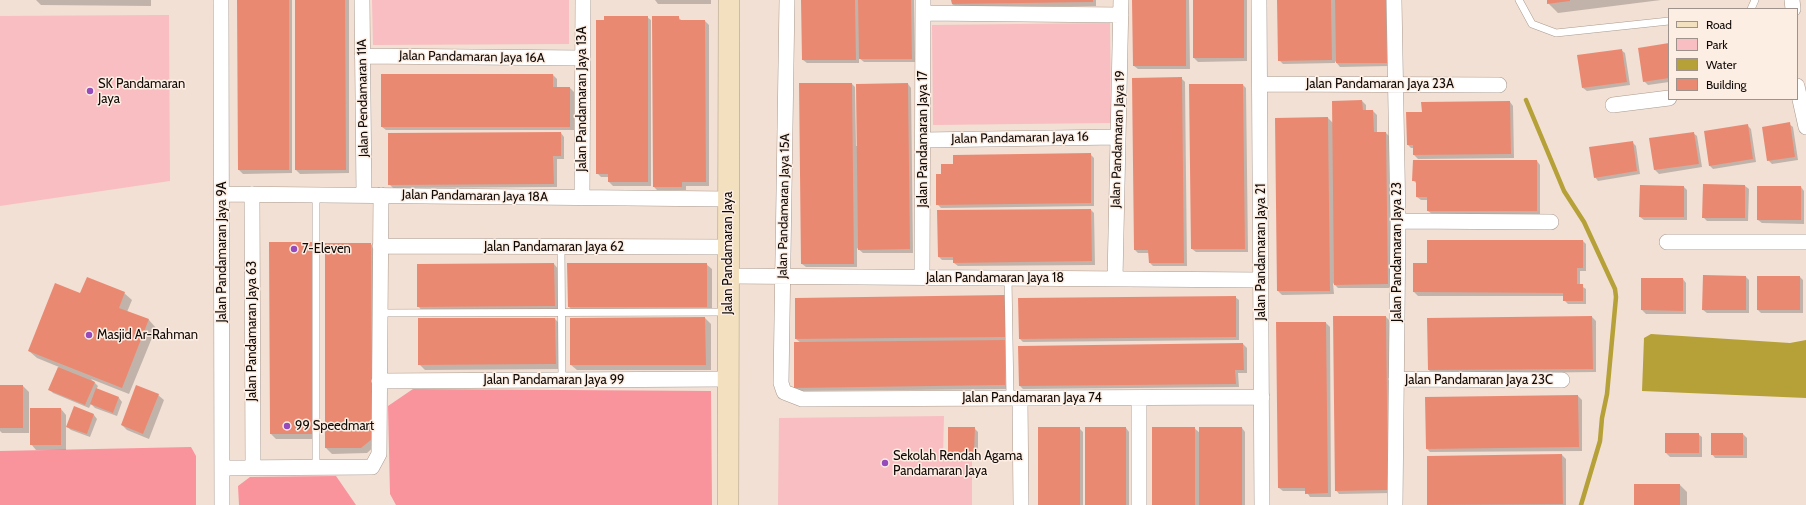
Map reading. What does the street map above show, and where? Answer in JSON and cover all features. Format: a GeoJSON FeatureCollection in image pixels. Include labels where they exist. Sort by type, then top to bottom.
{"type":"FeatureCollection","features":[{"type":"Feature","properties":{"kind":"main road","name":"Jalan Pandamaran Jaya"},"geometry":{"type":"LineString","coordinates":[[728,505],[729,0]]}},
{"type":"Feature","properties":{"kind":"street","name":"Jalan Pandamaran Jaya 9A"},"geometry":{"type":"LineString","coordinates":[[221,0],[222,505]]}},
{"type":"Feature","properties":{"kind":"street","name":"Jalan Pendamaran 11A"},"geometry":{"type":"LineString","coordinates":[[362,0],[364,195]]}},
{"type":"Feature","properties":{"kind":"street","name":"Jalan Pandamaran Jaya 13A"},"geometry":{"type":"LineString","coordinates":[[582,198],[583,0]]}},
{"type":"Feature","properties":{"kind":"street","name":"Jalan Pandamaran Jaya 15A"},"geometry":{"type":"LineString","coordinates":[[786,0],[781,383],[784,392],[802,398]]}},
{"type":"Feature","properties":{"kind":"street","name":"Jalan Pandamaran Jaya 21"},"geometry":{"type":"LineString","coordinates":[[1259,0],[1262,505]]}},
{"type":"Feature","properties":{"kind":"street","name":"Jalan Pandamaran Jaya 23"},"geometry":{"type":"LineString","coordinates":[[1394,0],[1398,221],[1395,505]]}},
{"type":"Feature","properties":{"kind":"street"},"geometry":{"type":"LineString","coordinates":[[924,7],[1121,7]]}},
{"type":"Feature","properties":{"kind":"street","name":"Jalan Pandamaran Jaya 17"},"geometry":{"type":"LineString","coordinates":[[922,278],[924,7]]}},
{"type":"Feature","properties":{"kind":"street","name":"Jalan Pandamaran Jaya 19"},"geometry":{"type":"LineString","coordinates":[[1115,279],[1121,7]]}},
{"type":"Feature","properties":{"kind":"street","name":"Jalan Pandamaran Jaya 16A"},"geometry":{"type":"LineString","coordinates":[[362,56],[582,58]]}},
{"type":"Feature","properties":{"kind":"street","name":"Jalan Pandamaran Jaya 23A"},"geometry":{"type":"LineString","coordinates":[[1260,84],[1334,85],[1395,83],[1499,85]]}},
{"type":"Feature","properties":{"kind":"street"},"geometry":{"type":"LineString","coordinates":[[1798,91],[1806,127]]}},
{"type":"Feature","properties":{"kind":"street"},"geometry":{"type":"LineString","coordinates":[[1612,105],[1668,98]]}},
{"type":"Feature","properties":{"kind":"street","name":"Jalan Pandamaran Jaya 16"},"geometry":{"type":"LineString","coordinates":[[924,140],[1117,137]]}},
{"type":"Feature","properties":{"kind":"street","name":"Jalan Pandamaran Jaya 18A"},"geometry":{"type":"LineString","coordinates":[[222,194],[728,199]]}},
{"type":"Feature","properties":{"kind":"street","name":"Jalan Pandamaran Jaya 63"},"geometry":{"type":"LineString","coordinates":[[252,194],[253,468]]}},
{"type":"Feature","properties":{"kind":"street"},"geometry":{"type":"LineString","coordinates":[[222,468],[372,467],[378,454],[381,195]]}},
{"type":"Feature","properties":{"kind":"street"},"geometry":{"type":"LineString","coordinates":[[1398,221],[1551,222]]}},
{"type":"Feature","properties":{"kind":"street"},"geometry":{"type":"LineString","coordinates":[[1667,242],[1806,242]]}},
{"type":"Feature","properties":{"kind":"street","name":"Jalan Pandamaran Jaya 62"},"geometry":{"type":"LineString","coordinates":[[380,246],[728,248]]}},
{"type":"Feature","properties":{"kind":"street","name":"Jalan Pandamaran Jaya 18"},"geometry":{"type":"LineString","coordinates":[[728,276],[1261,280]]}},
{"type":"Feature","properties":{"kind":"street","name":"Jalan Pandamaran Jaya 99"},"geometry":{"type":"LineString","coordinates":[[379,381],[728,379]]}},
{"type":"Feature","properties":{"kind":"street","name":"Jalan Pandamaran Jaya 23C"},"geometry":{"type":"LineString","coordinates":[[1396,379],[1562,380]]}},
{"type":"Feature","properties":{"kind":"street"},"geometry":{"type":"LineString","coordinates":[[1015,397],[1021,505]]}},
{"type":"Feature","properties":{"kind":"street","name":"Jalan Pandamaran Jaya 74"},"geometry":{"type":"LineString","coordinates":[[802,398],[1262,397]]}},
{"type":"Feature","properties":{"kind":"street"},"geometry":{"type":"LineString","coordinates":[[1139,398],[1139,505]]}},
{"type":"Feature","properties":{"kind":"lane"},"geometry":{"type":"LineString","coordinates":[[1519,0],[1532,24],[1556,33],[1668,21]]}},
{"type":"Feature","properties":{"kind":"lane"},"geometry":{"type":"LineString","coordinates":[[316,195],[316,468]]}},
{"type":"Feature","properties":{"kind":"lane"},"geometry":{"type":"LineString","coordinates":[[561,247],[562,380]]}},
{"type":"Feature","properties":{"kind":"lane"},"geometry":{"type":"LineString","coordinates":[[1008,278],[1015,397]]}},
{"type":"Feature","properties":{"kind":"lane"},"geometry":{"type":"LineString","coordinates":[[380,313],[728,312]]}},
{"type":"Feature","properties":{"kind":"green space"},"geometry":{"type":"Polygon","coordinates":[[[372,0],[569,0],[569,44],[373,45],[372,0]]]}},
{"type":"Feature","properties":{"kind":"green space","name":"SK Pandamaran Jaya"},"geometry":{"type":"Polygon","coordinates":[[[169,15],[170,181],[0,206],[0,16],[169,15]]]}},
{"type":"Feature","properties":{"kind":"green space"},"geometry":{"type":"Polygon","coordinates":[[[1110,23],[1111,123],[933,125],[932,25],[1110,23]]]}},
{"type":"Feature","properties":{"kind":"green space","name":"Sekolah Rendah Agama Pandamaran Jaya"},"geometry":{"type":"Polygon","coordinates":[[[944,416],[943,457],[972,457],[972,505],[778,505],[779,418],[944,416]]]}},
{"type":"Feature","properties":{"kind":"shaded area"},"geometry":{"type":"Polygon","coordinates":[[[413,389],[711,391],[712,505],[396,505],[390,494],[388,406],[413,389]]]}},
{"type":"Feature","properties":{"kind":"shaded area"},"geometry":{"type":"Polygon","coordinates":[[[191,447],[196,456],[196,505],[0,505],[0,451],[191,447]]]}},
{"type":"Feature","properties":{"kind":"shaded area"},"geometry":{"type":"Polygon","coordinates":[[[336,476],[356,505],[239,505],[238,486],[250,477],[336,476]]]}},
{"type":"Feature","properties":{"kind":"water"},"geometry":{"type":"Polygon","coordinates":[[[1651,334],[1790,343],[1806,340],[1806,398],[1642,391],[1644,338],[1651,334]]]}},
{"type":"Feature","properties":{"kind":"building"},"geometry":{"type":"Polygon","coordinates":[[[237,0],[289,0],[289,170],[238,170],[237,0]]]}},
{"type":"Feature","properties":{"kind":"building"},"geometry":{"type":"Polygon","coordinates":[[[295,0],[345,0],[346,170],[295,170],[295,0]]]}},
{"type":"Feature","properties":{"kind":"building"},"geometry":{"type":"Polygon","coordinates":[[[801,0],[855,0],[856,60],[802,60],[801,0]]]}},
{"type":"Feature","properties":{"kind":"building"},"geometry":{"type":"Polygon","coordinates":[[[858,0],[911,0],[912,59],[859,59],[858,0]]]}},
{"type":"Feature","properties":{"kind":"building"},"geometry":{"type":"Polygon","coordinates":[[[951,0],[1093,0],[1093,2],[952,4],[951,0]]]}},
{"type":"Feature","properties":{"kind":"building"},"geometry":{"type":"Polygon","coordinates":[[[1132,0],[1186,0],[1186,66],[1133,66],[1132,0]]]}},
{"type":"Feature","properties":{"kind":"building"},"geometry":{"type":"Polygon","coordinates":[[[1193,0],[1244,0],[1244,58],[1193,58],[1193,0]]]}},
{"type":"Feature","properties":{"kind":"building"},"geometry":{"type":"Polygon","coordinates":[[[1277,0],[1331,0],[1332,60],[1278,61],[1277,0]]]}},
{"type":"Feature","properties":{"kind":"building"},"geometry":{"type":"Polygon","coordinates":[[[1335,0],[1386,0],[1387,63],[1336,63],[1335,0]]]}},
{"type":"Feature","properties":{"kind":"building"},"geometry":{"type":"Polygon","coordinates":[[[1547,0],[1570,0],[1570,1],[1547,4],[1547,0]]]}},
{"type":"Feature","properties":{"kind":"building"},"geometry":{"type":"Polygon","coordinates":[[[604,16],[648,16],[648,182],[608,182],[608,174],[596,174],[596,20],[604,20],[604,16]]]}},
{"type":"Feature","properties":{"kind":"building"},"geometry":{"type":"Polygon","coordinates":[[[652,16],[679,16],[679,20],[705,20],[706,182],[682,182],[682,187],[653,187],[652,16]]]}},
{"type":"Feature","properties":{"kind":"building"},"geometry":{"type":"Polygon","coordinates":[[[1668,43],[1668,78],[1643,82],[1638,48],[1668,43]]]}},
{"type":"Feature","properties":{"kind":"building"},"geometry":{"type":"Polygon","coordinates":[[[1622,49],[1627,82],[1582,88],[1577,55],[1622,49]]]}},
{"type":"Feature","properties":{"kind":"building"},"geometry":{"type":"Polygon","coordinates":[[[381,74],[553,74],[553,87],[570,87],[570,127],[381,127],[381,74]]]}},
{"type":"Feature","properties":{"kind":"building"},"geometry":{"type":"Polygon","coordinates":[[[1182,77],[1184,263],[1149,263],[1148,250],[1134,250],[1132,78],[1182,77]]]}},
{"type":"Feature","properties":{"kind":"building"},"geometry":{"type":"Polygon","coordinates":[[[799,83],[852,83],[854,264],[801,264],[799,83]]]}},
{"type":"Feature","properties":{"kind":"building"},"geometry":{"type":"Polygon","coordinates":[[[908,83],[910,249],[858,250],[856,84],[908,83]]]}},
{"type":"Feature","properties":{"kind":"building"},"geometry":{"type":"Polygon","coordinates":[[[1189,84],[1243,84],[1245,249],[1191,249],[1189,84]]]}},
{"type":"Feature","properties":{"kind":"building"},"geometry":{"type":"Polygon","coordinates":[[[1362,100],[1363,110],[1373,110],[1374,132],[1386,132],[1388,284],[1334,285],[1332,101],[1362,100]]]}},
{"type":"Feature","properties":{"kind":"building"},"geometry":{"type":"Polygon","coordinates":[[[1510,101],[1511,154],[1413,155],[1413,145],[1407,145],[1406,112],[1422,112],[1421,102],[1510,101]]]}},
{"type":"Feature","properties":{"kind":"building"},"geometry":{"type":"Polygon","coordinates":[[[1328,117],[1330,291],[1277,291],[1275,118],[1328,117]]]}},
{"type":"Feature","properties":{"kind":"building"},"geometry":{"type":"Polygon","coordinates":[[[1790,122],[1795,157],[1767,161],[1762,127],[1790,122]]]}},
{"type":"Feature","properties":{"kind":"building"},"geometry":{"type":"Polygon","coordinates":[[[1748,124],[1753,159],[1709,166],[1704,131],[1748,124]]]}},
{"type":"Feature","properties":{"kind":"building"},"geometry":{"type":"Polygon","coordinates":[[[561,132],[561,156],[553,156],[554,184],[388,185],[388,133],[561,132]]]}},
{"type":"Feature","properties":{"kind":"building"},"geometry":{"type":"Polygon","coordinates":[[[1694,132],[1699,164],[1654,170],[1649,138],[1694,132]]]}},
{"type":"Feature","properties":{"kind":"building"},"geometry":{"type":"Polygon","coordinates":[[[1633,141],[1637,171],[1594,178],[1589,147],[1633,141]]]}},
{"type":"Feature","properties":{"kind":"building"},"geometry":{"type":"Polygon","coordinates":[[[1091,153],[1091,203],[936,205],[936,174],[941,174],[941,164],[953,164],[953,155],[1091,153]]]}},
{"type":"Feature","properties":{"kind":"building"},"geometry":{"type":"Polygon","coordinates":[[[1413,160],[1537,160],[1537,211],[1427,211],[1427,197],[1416,197],[1416,181],[1412,181],[1413,160]]]}},
{"type":"Feature","properties":{"kind":"building"},"geometry":{"type":"Polygon","coordinates":[[[1703,184],[1745,185],[1745,218],[1702,218],[1703,184]]]}},
{"type":"Feature","properties":{"kind":"building"},"geometry":{"type":"Polygon","coordinates":[[[1640,185],[1684,186],[1684,217],[1639,217],[1640,185]]]}},
{"type":"Feature","properties":{"kind":"building"},"geometry":{"type":"Polygon","coordinates":[[[1757,186],[1801,186],[1801,220],[1757,220],[1757,186]]]}},
{"type":"Feature","properties":{"kind":"building"},"geometry":{"type":"Polygon","coordinates":[[[1091,209],[1092,261],[953,263],[953,257],[938,257],[937,210],[1091,209]]]}},
{"type":"Feature","properties":{"kind":"building"},"geometry":{"type":"Polygon","coordinates":[[[1427,240],[1583,240],[1583,268],[1577,268],[1577,284],[1583,284],[1583,301],[1563,301],[1563,293],[1413,292],[1413,263],[1427,263],[1427,240]]]}},
{"type":"Feature","properties":{"kind":"building"},"geometry":{"type":"Polygon","coordinates":[[[269,242],[314,242],[315,434],[270,434],[269,242]]]}},
{"type":"Feature","properties":{"kind":"building"},"geometry":{"type":"Polygon","coordinates":[[[325,243],[371,243],[372,439],[361,448],[325,448],[325,243]]]}},
{"type":"Feature","properties":{"kind":"building"},"geometry":{"type":"Polygon","coordinates":[[[554,263],[555,306],[417,307],[417,264],[554,263]]]}},
{"type":"Feature","properties":{"kind":"building"},"geometry":{"type":"Polygon","coordinates":[[[567,263],[707,263],[707,307],[568,307],[567,263]]]}},
{"type":"Feature","properties":{"kind":"building"},"geometry":{"type":"Polygon","coordinates":[[[1703,275],[1746,276],[1746,310],[1702,310],[1703,275]]]}},
{"type":"Feature","properties":{"kind":"building"},"geometry":{"type":"Polygon","coordinates":[[[1757,276],[1800,276],[1800,310],[1757,310],[1757,276]]]}},
{"type":"Feature","properties":{"kind":"building","name":"Masjid Ar-Rahman"},"geometry":{"type":"Polygon","coordinates":[[[87,277],[125,292],[119,308],[149,319],[122,388],[28,351],[55,283],[80,293],[87,277]]]}},
{"type":"Feature","properties":{"kind":"building"},"geometry":{"type":"Polygon","coordinates":[[[1641,278],[1683,278],[1683,311],[1641,310],[1641,278]]]}},
{"type":"Feature","properties":{"kind":"building"},"geometry":{"type":"Polygon","coordinates":[[[1005,295],[1005,337],[795,339],[795,298],[1005,295]]]}},
{"type":"Feature","properties":{"kind":"building"},"geometry":{"type":"Polygon","coordinates":[[[1236,296],[1236,337],[1019,339],[1018,298],[1236,296]]]}},
{"type":"Feature","properties":{"kind":"building"},"geometry":{"type":"Polygon","coordinates":[[[1333,316],[1386,316],[1388,490],[1335,491],[1333,316]]]}},
{"type":"Feature","properties":{"kind":"building"},"geometry":{"type":"Polygon","coordinates":[[[1592,316],[1593,369],[1428,370],[1427,318],[1592,316]]]}},
{"type":"Feature","properties":{"kind":"building"},"geometry":{"type":"Polygon","coordinates":[[[705,317],[706,365],[570,365],[570,318],[705,317]]]}},
{"type":"Feature","properties":{"kind":"building"},"geometry":{"type":"Polygon","coordinates":[[[418,318],[555,318],[556,364],[418,365],[418,318]]]}},
{"type":"Feature","properties":{"kind":"building"},"geometry":{"type":"Polygon","coordinates":[[[1276,322],[1326,322],[1328,493],[1305,494],[1305,488],[1278,488],[1276,322]]]}},
{"type":"Feature","properties":{"kind":"building"},"geometry":{"type":"Polygon","coordinates":[[[1005,340],[1005,385],[794,388],[794,342],[1005,340]]]}},
{"type":"Feature","properties":{"kind":"building"},"geometry":{"type":"Polygon","coordinates":[[[1243,343],[1244,370],[1235,370],[1236,384],[1019,386],[1018,346],[1243,343]]]}},
{"type":"Feature","properties":{"kind":"building"},"geometry":{"type":"Polygon","coordinates":[[[58,367],[95,382],[85,405],[48,390],[58,367]]]}},
{"type":"Feature","properties":{"kind":"building"},"geometry":{"type":"Polygon","coordinates":[[[0,385],[23,385],[23,428],[0,428],[0,385]]]}},
{"type":"Feature","properties":{"kind":"building"},"geometry":{"type":"Polygon","coordinates":[[[136,385],[159,394],[143,434],[121,425],[136,385]]]}},
{"type":"Feature","properties":{"kind":"building"},"geometry":{"type":"Polygon","coordinates":[[[96,388],[119,397],[113,413],[90,404],[96,388]]]}},
{"type":"Feature","properties":{"kind":"building"},"geometry":{"type":"Polygon","coordinates":[[[1578,395],[1579,447],[1426,449],[1425,397],[1578,395]]]}},
{"type":"Feature","properties":{"kind":"building"},"geometry":{"type":"Polygon","coordinates":[[[74,406],[94,414],[87,434],[66,427],[74,406]]]}},
{"type":"Feature","properties":{"kind":"building"},"geometry":{"type":"Polygon","coordinates":[[[30,408],[61,408],[61,445],[30,445],[30,408]]]}},
{"type":"Feature","properties":{"kind":"building"},"geometry":{"type":"Polygon","coordinates":[[[948,427],[975,427],[974,453],[948,452],[948,427]]]}},
{"type":"Feature","properties":{"kind":"building"},"geometry":{"type":"Polygon","coordinates":[[[1038,427],[1080,427],[1080,505],[1038,505],[1038,427]]]}},
{"type":"Feature","properties":{"kind":"building"},"geometry":{"type":"Polygon","coordinates":[[[1085,427],[1126,427],[1126,505],[1085,505],[1085,427]]]}},
{"type":"Feature","properties":{"kind":"building"},"geometry":{"type":"Polygon","coordinates":[[[1152,427],[1195,427],[1195,505],[1152,505],[1152,427]]]}},
{"type":"Feature","properties":{"kind":"building"},"geometry":{"type":"Polygon","coordinates":[[[1199,427],[1242,427],[1242,505],[1199,505],[1199,427]]]}},
{"type":"Feature","properties":{"kind":"building"},"geometry":{"type":"Polygon","coordinates":[[[1665,433],[1699,433],[1699,453],[1665,453],[1665,433]]]}},
{"type":"Feature","properties":{"kind":"building"},"geometry":{"type":"Polygon","coordinates":[[[1711,433],[1743,433],[1743,455],[1711,455],[1711,433]]]}},
{"type":"Feature","properties":{"kind":"building"},"geometry":{"type":"Polygon","coordinates":[[[1562,454],[1563,504],[1427,505],[1427,456],[1562,454]]]}},
{"type":"Feature","properties":{"kind":"building"},"geometry":{"type":"Polygon","coordinates":[[[1634,484],[1680,484],[1680,505],[1634,505],[1634,484]]]}},
{"type":"Feature","properties":{"kind":"waterway"},"geometry":{"type":"LineString","coordinates":[[1526,100],[1564,191],[1584,222],[1615,289],[1616,297],[1607,394],[1602,418],[1600,441],[1581,505]]}},
{"type":"Feature","properties":{"kind":"place","name":"SK Pandamaran Jaya"},"geometry":{"type":"Point","coordinates":[90,91]}},
{"type":"Feature","properties":{"kind":"place","name":"7-Eleven"},"geometry":{"type":"Point","coordinates":[294,249]}},
{"type":"Feature","properties":{"kind":"place","name":"Masjid Ar-Rahman"},"geometry":{"type":"Point","coordinates":[89,335]}},
{"type":"Feature","properties":{"kind":"place","name":"99 Speedmart"},"geometry":{"type":"Point","coordinates":[287,426]}},
{"type":"Feature","properties":{"kind":"place","name":"Sekolah Rendah Agama Pandamaran Jaya"},"geometry":{"type":"Point","coordinates":[885,463]}}]}
